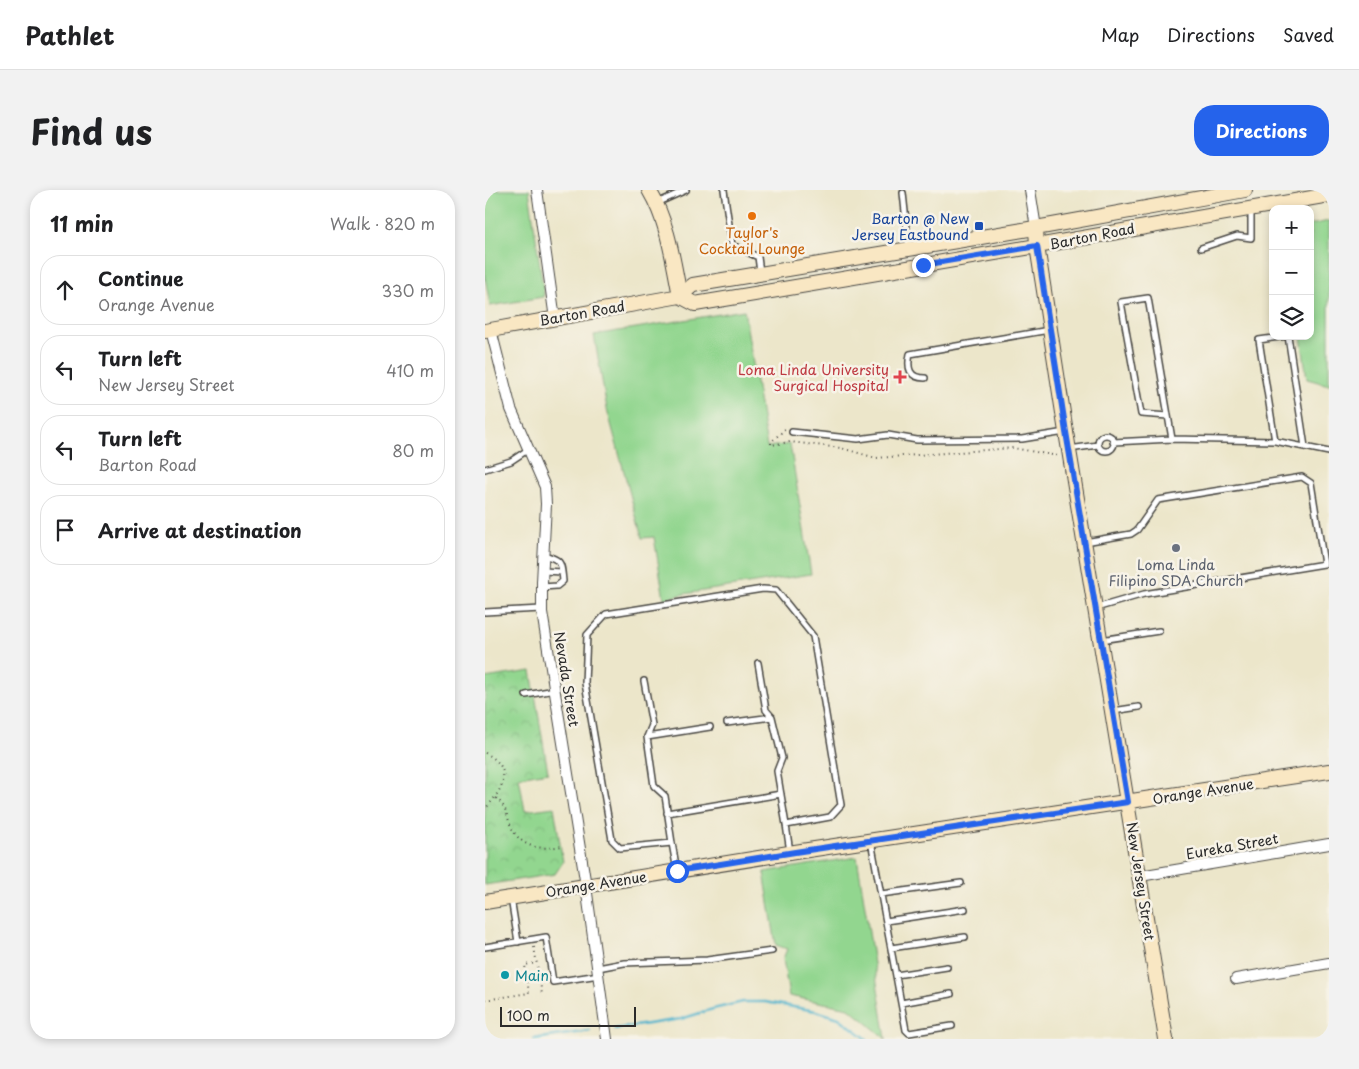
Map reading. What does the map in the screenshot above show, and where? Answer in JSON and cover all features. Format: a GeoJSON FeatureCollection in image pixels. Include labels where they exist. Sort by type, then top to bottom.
{"type":"FeatureCollection","features":[{"type":"Feature","properties":{"kind":"street"},"geometry":{"type":"LineString","coordinates":[[537,190],[555,319]]}},
{"type":"Feature","properties":{"kind":"street"},"geometry":{"type":"LineString","coordinates":[[649,190],[657,203],[668,236],[680,296]]}},
{"type":"Feature","properties":{"kind":"street","name":"New Jersey Street"},"geometry":{"type":"LineString","coordinates":[[1029,190],[1066,432],[1063,452],[1084,542],[1096,608],[1166,1039]]}},
{"type":"Feature","properties":{"kind":"street","name":"Barton Road"},"geometry":{"type":"LineString","coordinates":[[488,330],[680,296],[693,286],[1036,228],[1245,190]]}},
{"type":"Feature","properties":{"kind":"street","name":"Barton Road"},"geometry":{"type":"LineString","coordinates":[[680,296],[695,304],[1329,194]]}},
{"type":"Feature","properties":{"kind":"street","name":"Nevada Street"},"geometry":{"type":"LineString","coordinates":[[488,330],[511,409],[545,487],[542,609],[586,886],[607,1039]]}},
{"type":"Feature","properties":{"kind":"street","name":"Orange Avenue"},"geometry":{"type":"LineString","coordinates":[[485,902],[790,852],[1329,771]]}},
{"type":"Feature","properties":{"kind":"street","name":"Eureka Street"},"geometry":{"type":"LineString","coordinates":[[1140,876],[1329,844]]}},
{"type":"Feature","properties":{"kind":"street"},"geometry":{"type":"LineString","coordinates":[[1236,979],[1329,963]]}},
{"type":"Feature","properties":{"kind":"lane"},"geometry":{"type":"LineString","coordinates":[[657,203],[686,190]]}},
{"type":"Feature","properties":{"kind":"lane"},"geometry":{"type":"LineString","coordinates":[[724,190],[732,245],[758,257],[761,274]]}},
{"type":"Feature","properties":{"kind":"lane"},"geometry":{"type":"LineString","coordinates":[[903,193],[909,249]]}},
{"type":"Feature","properties":{"kind":"lane"},"geometry":{"type":"LineString","coordinates":[[1201,248],[1237,236],[1251,238],[1251,208]]}},
{"type":"Feature","properties":{"kind":"lane"},"geometry":{"type":"LineString","coordinates":[[1168,416],[1141,414],[1121,302],[1148,298],[1172,439]]}},
{"type":"Feature","properties":{"kind":"lane"},"geometry":{"type":"LineString","coordinates":[[925,378],[913,376],[910,371],[910,354],[1049,330]]}},
{"type":"Feature","properties":{"kind":"lane"},"geometry":{"type":"LineString","coordinates":[[1269,339],[1259,340],[1275,441]]}},
{"type":"Feature","properties":{"kind":"lane"},"geometry":{"type":"LineString","coordinates":[[1288,340],[1305,447]]}},
{"type":"Feature","properties":{"kind":"lane"},"geometry":{"type":"LineString","coordinates":[[793,432],[858,439],[888,435],[917,440],[1023,439],[1066,432]]}},
{"type":"Feature","properties":{"kind":"lane"},"geometry":{"type":"LineString","coordinates":[[1098,445],[1099,440],[1103,436],[1109,437],[1113,442]]}},
{"type":"Feature","properties":{"kind":"lane"},"geometry":{"type":"LineString","coordinates":[[1113,442],[1172,439],[1275,441],[1329,452]]}},
{"type":"Feature","properties":{"kind":"lane"},"geometry":{"type":"LineString","coordinates":[[1098,445],[1103,451],[1109,450],[1113,446],[1113,442]]}},
{"type":"Feature","properties":{"kind":"lane"},"geometry":{"type":"LineString","coordinates":[[1063,452],[1098,445]]}},
{"type":"Feature","properties":{"kind":"lane"},"geometry":{"type":"LineString","coordinates":[[485,469],[511,461],[529,449]]}},
{"type":"Feature","properties":{"kind":"lane"},"geometry":{"type":"LineString","coordinates":[[1084,542],[1131,534],[1137,530],[1158,500],[1302,477],[1311,483],[1324,564],[1144,594],[1096,608]]}},
{"type":"Feature","properties":{"kind":"lane"},"geometry":{"type":"LineString","coordinates":[[542,587],[561,584],[563,581],[559,561],[543,555]]}},
{"type":"Feature","properties":{"kind":"lane"},"geometry":{"type":"LineString","coordinates":[[543,571],[562,572]]}},
{"type":"Feature","properties":{"kind":"lane"},"geometry":{"type":"LineString","coordinates":[[672,843],[620,848],[611,840],[585,683],[587,635],[606,614],[763,589],[776,590],[813,636],[841,805],[830,816],[786,824]]}},
{"type":"Feature","properties":{"kind":"lane"},"geometry":{"type":"LineString","coordinates":[[485,612],[542,609]]}},
{"type":"Feature","properties":{"kind":"lane"},"geometry":{"type":"LineString","coordinates":[[1101,640],[1159,631]]}},
{"type":"Feature","properties":{"kind":"lane"},"geometry":{"type":"LineString","coordinates":[[758,663],[766,710],[772,717],[782,758],[777,771],[790,852]]}},
{"type":"Feature","properties":{"kind":"lane"},"geometry":{"type":"LineString","coordinates":[[644,681],[652,725],[647,737],[654,786],[665,796],[677,871]]}},
{"type":"Feature","properties":{"kind":"lane"},"geometry":{"type":"LineString","coordinates":[[526,695],[555,690]]}},
{"type":"Feature","properties":{"kind":"lane"},"geometry":{"type":"LineString","coordinates":[[1112,711],[1139,707]]}},
{"type":"Feature","properties":{"kind":"lane"},"geometry":{"type":"LineString","coordinates":[[727,723],[772,717]]}},
{"type":"Feature","properties":{"kind":"lane"},"geometry":{"type":"LineString","coordinates":[[647,737],[710,727]]}},
{"type":"Feature","properties":{"kind":"lane"},"geometry":{"type":"LineString","coordinates":[[667,813],[781,794]]}},
{"type":"Feature","properties":{"kind":"lane"},"geometry":{"type":"LineString","coordinates":[[871,840],[905,1027],[909,1033],[952,1026]]}},
{"type":"Feature","properties":{"kind":"lane"},"geometry":{"type":"LineString","coordinates":[[881,894],[961,883]]}},
{"type":"Feature","properties":{"kind":"lane"},"geometry":{"type":"LineString","coordinates":[[511,898],[518,942]]}},
{"type":"Feature","properties":{"kind":"lane"},"geometry":{"type":"LineString","coordinates":[[886,921],[965,909]]}},
{"type":"Feature","properties":{"kind":"lane"},"geometry":{"type":"LineString","coordinates":[[485,947],[546,937],[553,982],[624,963],[707,960],[772,952]]}},
{"type":"Feature","properties":{"kind":"lane"},"geometry":{"type":"LineString","coordinates":[[891,948],[965,937]]}},
{"type":"Feature","properties":{"kind":"lane"},"geometry":{"type":"LineString","coordinates":[[896,975],[947,967]]}},
{"type":"Feature","properties":{"kind":"lane"},"geometry":{"type":"LineString","coordinates":[[901,1003],[951,994]]}},
{"type":"Feature","properties":{"kind":"path"},"geometry":{"type":"LineString","coordinates":[[786,427],[771,442],[771,445],[790,442],[841,448],[877,458],[1013,448],[1063,452]]}},
{"type":"Feature","properties":{"kind":"path"},"geometry":{"type":"LineString","coordinates":[[485,753],[496,760],[502,770],[502,786],[496,798],[485,809]]}},
{"type":"Feature","properties":{"kind":"path"},"geometry":{"type":"LineString","coordinates":[[496,798],[505,807],[513,831],[523,841],[538,848],[562,846]]}},
{"type":"Feature","properties":{"kind":"path"},"geometry":{"type":"LineString","coordinates":[[534,946],[542,994]]}},
{"type":"Feature","properties":{"kind":"path"},"geometry":{"type":"LineString","coordinates":[[485,1000],[529,993],[525,965],[537,963]]}},
{"type":"Feature","properties":{"kind":"green space"},"geometry":{"type":"Polygon","coordinates":[[[485,190],[529,190],[543,297],[490,306],[485,277],[485,190]]]}},
{"type":"Feature","properties":{"kind":"green space"},"geometry":{"type":"Polygon","coordinates":[[[1329,221],[1329,385],[1307,379],[1302,340],[1314,340],[1314,224],[1329,221]]]}},
{"type":"Feature","properties":{"kind":"green space"},"geometry":{"type":"Polygon","coordinates":[[[744,310],[767,447],[790,444],[811,574],[684,594],[664,599],[654,537],[642,538],[607,409],[594,335],[744,310]]]}},
{"type":"Feature","properties":{"kind":"green space"},"geometry":{"type":"Polygon","coordinates":[[[531,671],[548,772],[519,777],[525,811],[554,807],[563,862],[555,874],[485,885],[485,678],[531,671]]]}},
{"type":"Feature","properties":{"kind":"green space"},"geometry":{"type":"Polygon","coordinates":[[[857,857],[886,1039],[849,1008],[789,996],[783,959],[787,949],[776,945],[764,872],[857,857]]]}},
{"type":"Feature","properties":{"kind":"waterway"},"geometry":{"type":"LineString","coordinates":[[615,1029],[681,1019],[743,1002],[765,1002],[816,1011],[839,1018],[867,1039]]}},
{"type":"Feature","properties":{"kind":"waterway"},"geometry":{"type":"LineString","coordinates":[[533,1039],[590,1031]]}},
{"type":"Feature","properties":{"kind":"place","name":"Taylor's Cocktail Lounge"},"geometry":{"type":"Point","coordinates":[752,216]}},
{"type":"Feature","properties":{"kind":"place","name":"Barton @ New Jersey Eastbound"},"geometry":{"type":"Point","coordinates":[979,226]}},
{"type":"Feature","properties":{"kind":"place","name":"Loma Linda University Surgical Hospital"},"geometry":{"type":"Point","coordinates":[900,377]}},
{"type":"Feature","properties":{"kind":"place","name":"Loma Linda Filipino SDA Church"},"geometry":{"type":"Point","coordinates":[1176,548]}},
{"type":"Feature","properties":{"kind":"place","name":"Main"},"geometry":{"type":"Point","coordinates":[505,975]}},
{"type":"Feature","properties":{"kind":"route"},"geometry":{"type":"LineString","coordinates":[[677,871],[1128,802],[1049,330],[1037,246],[923,265]]}}]}
